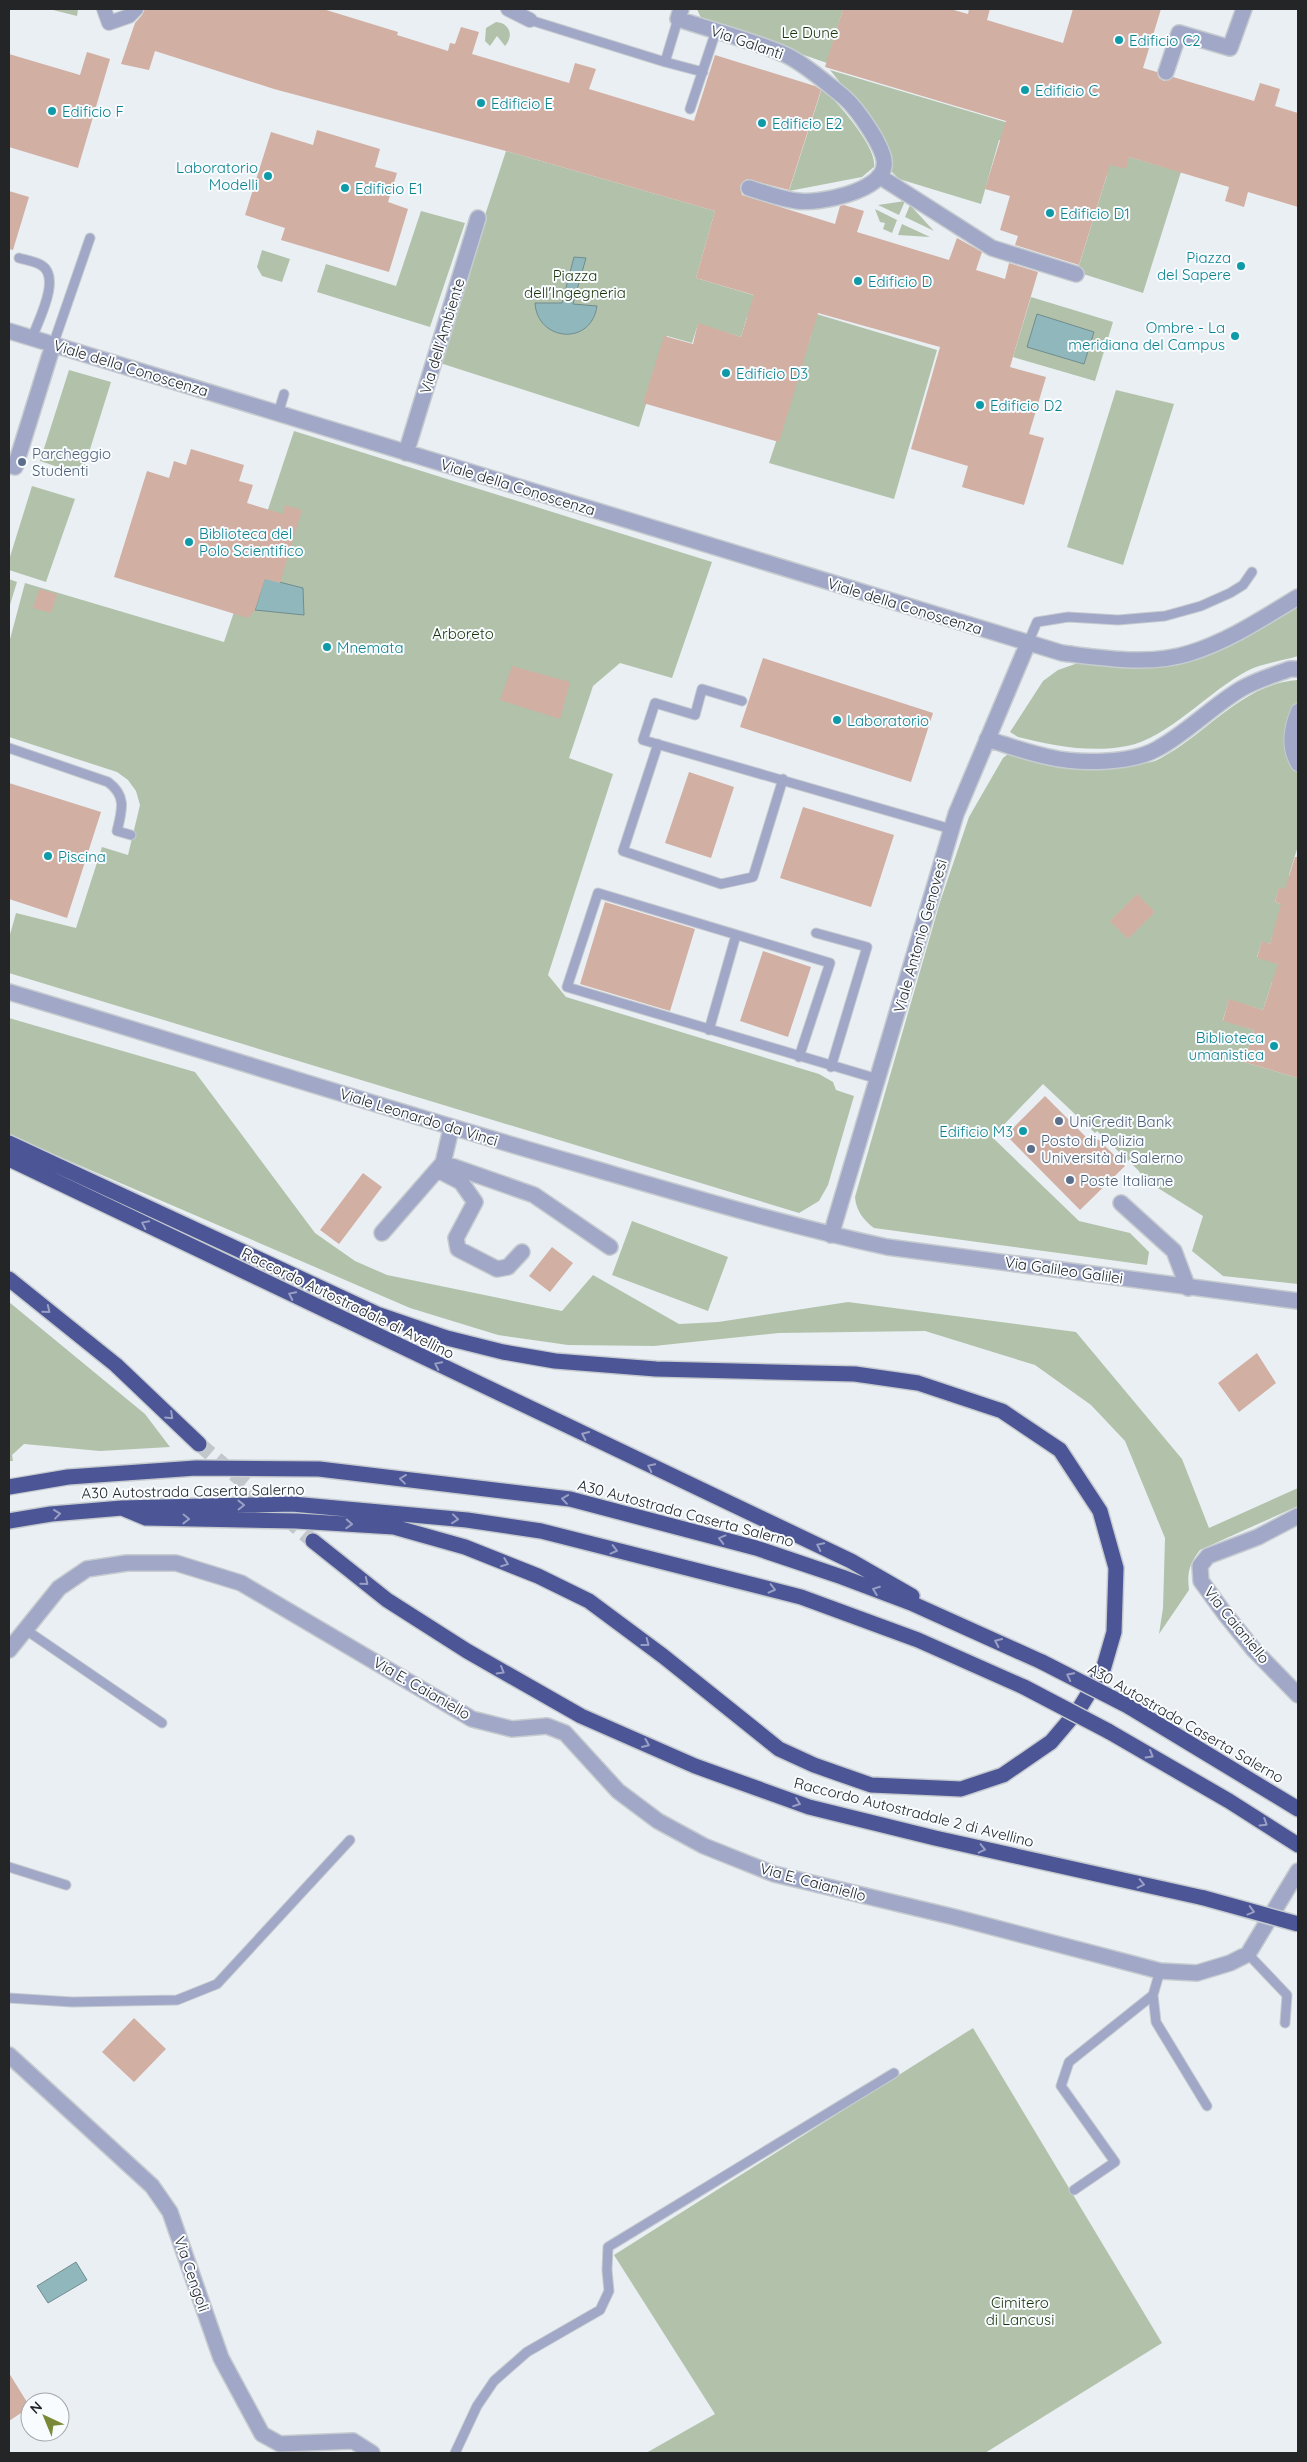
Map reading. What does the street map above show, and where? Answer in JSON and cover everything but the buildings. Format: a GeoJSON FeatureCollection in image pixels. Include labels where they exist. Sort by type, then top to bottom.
{"type":"FeatureCollection","features":[{"type":"Feature","properties":{"kind":"highway"},"geometry":{"type":"LineString","coordinates":[[9,1144],[377,1314],[447,1338],[503,1352],[556,1361],[656,1369],[855,1374],[918,1383],[1002,1411],[1060,1450],[1100,1511],[1116,1568],[1114,1632],[1103,1670],[1080,1709],[1051,1742],[1003,1775],[961,1789],[871,1785],[814,1765],[779,1749],[664,1656],[589,1601],[538,1576],[465,1547],[394,1527],[296,1521],[146,1518],[122,1508]]}},
{"type":"Feature","properties":{"kind":"highway","name":"Raccordo Autostradale di Avellino"},"geometry":{"type":"LineString","coordinates":[[9,1159],[851,1561],[954,1622]]}},
{"type":"Feature","properties":{"kind":"highway"},"geometry":{"type":"LineString","coordinates":[[9,1279],[116,1365],[199,1444]]}},
{"type":"Feature","properties":{"kind":"highway","name":"A30 Autostrada Caserta Salerno"},"geometry":{"type":"LineString","coordinates":[[9,1487],[68,1477],[196,1468],[319,1469],[570,1499],[756,1548],[842,1577],[954,1622],[1042,1662],[1128,1706],[1298,1809]]}},
{"type":"Feature","properties":{"kind":"highway","name":"A30 Autostrada Caserta Salerno"},"geometry":{"type":"LineString","coordinates":[[9,1521],[122,1508],[292,1504],[458,1519],[541,1531],[802,1597],[918,1640],[1024,1687],[1108,1731],[1229,1801],[1298,1845]]}},
{"type":"Feature","properties":{"kind":"highway","name":"Raccordo Autostradale 2 di Avellino"},"geometry":{"type":"LineString","coordinates":[[313,1541],[387,1600],[467,1651],[581,1716],[695,1766],[809,1807],[935,1838],[1204,1898],[1298,1924]]}},
{"type":"Feature","properties":{"kind":"street"},"geometry":{"type":"LineString","coordinates":[[104,9],[108,23],[129,16],[136,9]]}},
{"type":"Feature","properties":{"kind":"street"},"geometry":{"type":"LineString","coordinates":[[508,9],[530,20]]}},
{"type":"Feature","properties":{"kind":"street"},"geometry":{"type":"LineString","coordinates":[[1166,72],[1179,33],[1230,48],[1244,9]]}},
{"type":"Feature","properties":{"kind":"street","name":"Via Galanti"},"geometry":{"type":"LineString","coordinates":[[680,14],[716,32],[788,56],[846,100],[878,144],[884,164],[879,176]]}},
{"type":"Feature","properties":{"kind":"street"},"geometry":{"type":"LineString","coordinates":[[749,188],[797,201],[817,201],[857,191],[879,176],[992,248],[1076,274]]}},
{"type":"Feature","properties":{"kind":"street","name":"Via dell'Ambiente"},"geometry":{"type":"LineString","coordinates":[[406,453],[478,218]]}},
{"type":"Feature","properties":{"kind":"street","name":"Viale della Conoscenza"},"geometry":{"type":"LineString","coordinates":[[9,331],[1062,653],[1114,659],[1157,659],[1189,654],[1230,638],[1298,597]]}},
{"type":"Feature","properties":{"kind":"street"},"geometry":{"type":"LineString","coordinates":[[9,465],[15,467],[53,345]]}},
{"type":"Feature","properties":{"kind":"street","name":"Viale Antonio Genovesi"},"geometry":{"type":"LineString","coordinates":[[830,1235],[951,829],[986,739],[1028,643]]}},
{"type":"Feature","properties":{"kind":"street"},"geometry":{"type":"LineString","coordinates":[[986,739],[1050,758],[1086,761],[1125,760],[1156,750],[1189,729],[1217,705],[1242,688],[1290,669],[1298,669]]}},
{"type":"Feature","properties":{"kind":"street"},"geometry":{"type":"LineString","coordinates":[[1298,711],[1291,732],[1293,756],[1298,764]]}},
{"type":"Feature","properties":{"kind":"street","name":"Viale Leonardo da Vinci"},"geometry":{"type":"LineString","coordinates":[[9,992],[451,1128],[760,1218],[830,1235]]}},
{"type":"Feature","properties":{"kind":"street"},"geometry":{"type":"LineString","coordinates":[[382,1234],[441,1167],[451,1128]]}},
{"type":"Feature","properties":{"kind":"street"},"geometry":{"type":"LineString","coordinates":[[441,1167],[534,1195],[610,1247]]}},
{"type":"Feature","properties":{"kind":"street"},"geometry":{"type":"LineString","coordinates":[[441,1167],[461,1182],[475,1202],[456,1238],[458,1249],[497,1268],[508,1267],[522,1252]]}},
{"type":"Feature","properties":{"kind":"street"},"geometry":{"type":"LineString","coordinates":[[1121,1203],[1174,1251],[1188,1288]]}},
{"type":"Feature","properties":{"kind":"street","name":"Via Galileo Galilei"},"geometry":{"type":"LineString","coordinates":[[830,1235],[887,1247],[1298,1301]]}},
{"type":"Feature","properties":{"kind":"street","name":"Via Caianiello"},"geometry":{"type":"LineString","coordinates":[[1298,1516],[1258,1537],[1208,1556],[1200,1566],[1201,1581],[1225,1614],[1254,1650],[1298,1695]]}},
{"type":"Feature","properties":{"kind":"street","name":"Via E. Caianiello"},"geometry":{"type":"LineString","coordinates":[[9,1650],[59,1588],[87,1569],[126,1562],[176,1563],[241,1583],[472,1719],[512,1729],[547,1726],[565,1733],[618,1791],[658,1821],[712,1850],[774,1874],[954,1917],[1160,1971],[1197,1973],[1230,1963],[1248,1954]]}},
{"type":"Feature","properties":{"kind":"street"},"geometry":{"type":"LineString","coordinates":[[1248,1954],[1298,1871]]}},
{"type":"Feature","properties":{"kind":"street","name":"Via Cengoli"},"geometry":{"type":"LineString","coordinates":[[9,2055],[152,2186],[170,2212],[221,2358],[262,2434],[280,2444],[354,2441],[372,2453]]}},
{"type":"Feature","properties":{"kind":"lane"},"geometry":{"type":"LineString","coordinates":[[665,62],[680,14]]}},
{"type":"Feature","properties":{"kind":"lane"},"geometry":{"type":"LineString","coordinates":[[530,20],[703,72]]}},
{"type":"Feature","properties":{"kind":"lane"},"geometry":{"type":"LineString","coordinates":[[690,110],[716,32]]}},
{"type":"Feature","properties":{"kind":"lane"},"geometry":{"type":"LineString","coordinates":[[53,345],[90,238]]}},
{"type":"Feature","properties":{"kind":"lane"},"geometry":{"type":"LineString","coordinates":[[19,258],[41,265],[47,270],[51,286],[32,338]]}},
{"type":"Feature","properties":{"kind":"lane"},"geometry":{"type":"LineString","coordinates":[[278,414],[284,394]]}},
{"type":"Feature","properties":{"kind":"lane"},"geometry":{"type":"LineString","coordinates":[[1028,643],[1037,622],[1068,617],[1118,620],[1152,619],[1202,606],[1230,594],[1243,584],[1252,572]]}},
{"type":"Feature","properties":{"kind":"lane"},"geometry":{"type":"LineString","coordinates":[[742,701],[702,689],[695,715],[655,703],[643,740],[951,829]]}},
{"type":"Feature","properties":{"kind":"lane"},"geometry":{"type":"LineString","coordinates":[[658,744],[623,851],[721,884],[754,877],[783,779]]}},
{"type":"Feature","properties":{"kind":"lane"},"geometry":{"type":"LineString","coordinates":[[9,748],[108,782],[118,790],[123,802],[117,830],[131,835]]}},
{"type":"Feature","properties":{"kind":"lane"},"geometry":{"type":"LineString","coordinates":[[799,1057],[830,963],[598,893],[567,987],[831,1067],[878,1079]]}},
{"type":"Feature","properties":{"kind":"lane"},"geometry":{"type":"LineString","coordinates":[[816,933],[867,947],[831,1067]]}},
{"type":"Feature","properties":{"kind":"lane"},"geometry":{"type":"LineString","coordinates":[[709,1030],[736,935]]}},
{"type":"Feature","properties":{"kind":"lane"},"geometry":{"type":"LineString","coordinates":[[26,1630],[162,1723]]}},
{"type":"Feature","properties":{"kind":"lane"},"geometry":{"type":"LineString","coordinates":[[9,1998],[72,2002],[177,2000],[217,1984],[350,1840]]}},
{"type":"Feature","properties":{"kind":"lane"},"geometry":{"type":"LineString","coordinates":[[9,1867],[66,1885]]}},
{"type":"Feature","properties":{"kind":"lane"},"geometry":{"type":"LineString","coordinates":[[1248,1954],[1287,1995],[1285,2023]]}},
{"type":"Feature","properties":{"kind":"lane"},"geometry":{"type":"LineString","coordinates":[[1160,1971],[1153,1995],[1156,2022],[1207,2106]]}},
{"type":"Feature","properties":{"kind":"lane"},"geometry":{"type":"LineString","coordinates":[[1074,2190],[1115,2162],[1061,2086],[1069,2062],[1153,1995]]}},
{"type":"Feature","properties":{"kind":"lane"},"geometry":{"type":"LineString","coordinates":[[455,2453],[477,2406],[494,2381],[527,2352],[600,2310],[609,2291],[607,2270],[608,2247],[894,2073]]}},
{"type":"Feature","properties":{"kind":"green space"},"geometry":{"type":"Polygon","coordinates":[[[49,9],[78,9],[77,16],[49,9]]]}},
{"type":"Feature","properties":{"kind":"green space","name":"Le Dune"},"geometry":{"type":"Polygon","coordinates":[[[697,9],[843,9],[827,63],[705,21],[697,9]]]}},
{"type":"Feature","properties":{"kind":"green space"},"geometry":{"type":"Polygon","coordinates":[[[496,22],[505,25],[509,31],[508,42],[505,46],[497,36],[490,46],[485,41],[486,28],[496,22]]]}},
{"type":"Feature","properties":{"kind":"green space"},"geometry":{"type":"Polygon","coordinates":[[[830,70],[1049,135],[1043,153],[999,140],[981,204],[899,179],[891,171],[889,156],[850,95],[830,70]]]}},
{"type":"Feature","properties":{"kind":"green space"},"geometry":{"type":"Polygon","coordinates":[[[822,88],[846,113],[863,137],[870,148],[874,167],[862,177],[789,191],[822,88]]]}},
{"type":"Feature","properties":{"kind":"green space"},"geometry":{"type":"Polygon","coordinates":[[[1067,139],[1181,172],[1143,293],[1077,272],[1107,175],[1067,139]]]}},
{"type":"Feature","properties":{"kind":"green space","name":"Piazza dell'Ingegneria"},"geometry":{"type":"Polygon","coordinates":[[[506,151],[715,211],[696,278],[937,350],[894,499],[769,463],[811,336],[747,317],[741,337],[698,324],[692,343],[667,336],[639,427],[437,362],[506,151]]]}},
{"type":"Feature","properties":{"kind":"green space"},"geometry":{"type":"Polygon","coordinates":[[[905,201],[899,215],[878,205],[905,201]]]}},
{"type":"Feature","properties":{"kind":"green space"},"geometry":{"type":"Polygon","coordinates":[[[910,205],[934,231],[905,217],[910,205]]]}},
{"type":"Feature","properties":{"kind":"green space"},"geometry":{"type":"Polygon","coordinates":[[[875,209],[897,220],[892,233],[883,229],[885,223],[880,222],[875,209]]]}},
{"type":"Feature","properties":{"kind":"green space"},"geometry":{"type":"Polygon","coordinates":[[[421,211],[465,223],[430,327],[317,292],[326,264],[396,286],[421,211]]]}},
{"type":"Feature","properties":{"kind":"green space"},"geometry":{"type":"Polygon","coordinates":[[[902,224],[930,237],[898,235],[902,224]]]}},
{"type":"Feature","properties":{"kind":"green space"},"geometry":{"type":"Polygon","coordinates":[[[262,250],[290,259],[282,282],[262,276],[257,267],[262,250]]]}},
{"type":"Feature","properties":{"kind":"green space"},"geometry":{"type":"Polygon","coordinates":[[[1031,297],[1113,322],[1095,381],[1013,357],[1031,297]]]}},
{"type":"Feature","properties":{"kind":"green space"},"geometry":{"type":"Polygon","coordinates":[[[69,370],[111,382],[82,475],[40,461],[69,370]]]}},
{"type":"Feature","properties":{"kind":"green space"},"geometry":{"type":"Polygon","coordinates":[[[1116,390],[1174,404],[1123,565],[1067,547],[1116,390]]]}},
{"type":"Feature","properties":{"kind":"green space","name":"Arboreto"},"geometry":{"type":"Polygon","coordinates":[[[294,431],[712,562],[672,678],[620,663],[593,686],[569,758],[613,774],[548,975],[566,997],[819,1074],[833,1082],[836,1090],[854,1096],[828,1185],[819,1201],[799,1213],[9,973],[9,938],[16,913],[76,928],[102,847],[128,855],[140,805],[136,791],[128,780],[117,772],[9,737],[9,643],[25,583],[224,642],[294,431]]]}},
{"type":"Feature","properties":{"kind":"green space"},"geometry":{"type":"Polygon","coordinates":[[[32,486],[75,499],[46,582],[9,570],[9,560],[32,486]]]}},
{"type":"Feature","properties":{"kind":"green space"},"geometry":{"type":"Polygon","coordinates":[[[9,579],[17,582],[9,608],[9,579]]]}},
{"type":"Feature","properties":{"kind":"green space"},"geometry":{"type":"Polygon","coordinates":[[[1298,606],[1298,656],[1247,671],[1233,679],[1173,724],[1142,742],[1113,748],[1072,748],[1018,737],[1010,732],[1043,681],[1058,670],[1078,663],[1120,667],[1167,665],[1244,639],[1298,606]]]}},
{"type":"Feature","properties":{"kind":"green space"},"geometry":{"type":"Polygon","coordinates":[[[1298,680],[1298,846],[1289,875],[1292,892],[1279,888],[1275,902],[1281,904],[1280,940],[1272,938],[1270,944],[1262,942],[1257,957],[1298,970],[1296,989],[1272,982],[1263,1010],[1229,1000],[1223,1020],[1254,1030],[1244,1062],[1298,1078],[1298,1284],[1223,1276],[1192,1251],[1203,1216],[1145,1180],[1138,1170],[1097,1131],[1095,1133],[1043,1084],[992,1137],[1079,1221],[1130,1233],[1149,1252],[1147,1265],[874,1228],[861,1214],[855,1197],[940,902],[969,817],[1003,758],[1008,754],[1040,763],[1090,769],[1123,767],[1153,761],[1178,748],[1242,700],[1278,683],[1298,680]]]}},
{"type":"Feature","properties":{"kind":"green space"},"geometry":{"type":"Polygon","coordinates":[[[9,1018],[195,1072],[315,1233],[355,1261],[387,1275],[562,1311],[593,1275],[679,1324],[718,1322],[848,1302],[1076,1332],[1182,1459],[1209,1528],[1298,1488],[1298,1506],[1200,1550],[1193,1560],[1190,1569],[1188,1579],[1189,1590],[1159,1634],[1163,1608],[1165,1538],[1125,1441],[1091,1405],[1035,1365],[925,1331],[779,1333],[654,1346],[568,1345],[498,1335],[410,1308],[9,1135],[9,1018]]]}},
{"type":"Feature","properties":{"kind":"green space"},"geometry":{"type":"Polygon","coordinates":[[[632,1221],[728,1257],[708,1311],[612,1275],[632,1221]]]}},
{"type":"Feature","properties":{"kind":"green space"},"geometry":{"type":"Polygon","coordinates":[[[9,1302],[145,1414],[170,1447],[100,1451],[24,1444],[12,1455],[13,1461],[9,1461],[9,1302]]]}},
{"type":"Feature","properties":{"kind":"green space","name":"Cimitero di Lancusi"},"geometry":{"type":"Polygon","coordinates":[[[973,2028],[1162,2343],[985,2453],[646,2453],[715,2414],[614,2255],[973,2028]]]}},
{"type":"Feature","properties":{"kind":"water"},"geometry":{"type":"Polygon","coordinates":[[[574,257],[586,258],[573,304],[597,306],[593,319],[585,328],[575,333],[564,334],[554,331],[545,325],[538,316],[535,303],[562,303],[574,257]]]}},
{"type":"Feature","properties":{"kind":"water"},"geometry":{"type":"Polygon","coordinates":[[[1037,314],[1094,332],[1084,364],[1027,347],[1037,314]]]}},
{"type":"Feature","properties":{"kind":"water"},"geometry":{"type":"Polygon","coordinates":[[[286,507],[279,582],[303,588],[304,615],[255,610],[286,507]]]}},
{"type":"Feature","properties":{"kind":"water"},"geometry":{"type":"Polygon","coordinates":[[[76,2262],[87,2280],[48,2303],[37,2286],[76,2262]]]}},
{"type":"Feature","properties":{"kind":"tunnel"},"geometry":{"type":"LineString","coordinates":[[199,1444],[313,1541]]}},
{"type":"Feature","properties":{"kind":"place","name":"Edificio C2"},"geometry":{"type":"Point","coordinates":[1119,40]}},
{"type":"Feature","properties":{"kind":"place","name":"Edificio C"},"geometry":{"type":"Point","coordinates":[1025,90]}},
{"type":"Feature","properties":{"kind":"place","name":"Edificio E"},"geometry":{"type":"Point","coordinates":[481,103]}},
{"type":"Feature","properties":{"kind":"place","name":"Edificio F"},"geometry":{"type":"Point","coordinates":[52,111]}},
{"type":"Feature","properties":{"kind":"place","name":"Edificio E2"},"geometry":{"type":"Point","coordinates":[762,123]}},
{"type":"Feature","properties":{"kind":"place","name":"Laboratorio Modelli"},"geometry":{"type":"Point","coordinates":[268,176]}},
{"type":"Feature","properties":{"kind":"place","name":"Edificio E1"},"geometry":{"type":"Point","coordinates":[345,188]}},
{"type":"Feature","properties":{"kind":"place","name":"Edificio D1"},"geometry":{"type":"Point","coordinates":[1050,213]}},
{"type":"Feature","properties":{"kind":"place","name":"Piazza del Sapere"},"geometry":{"type":"Point","coordinates":[1241,266]}},
{"type":"Feature","properties":{"kind":"place","name":"Edificio D"},"geometry":{"type":"Point","coordinates":[858,281]}},
{"type":"Feature","properties":{"kind":"place","name":"Ombre - La meridiana del Campus"},"geometry":{"type":"Point","coordinates":[1235,336]}},
{"type":"Feature","properties":{"kind":"place","name":"Edificio D3"},"geometry":{"type":"Point","coordinates":[726,373]}},
{"type":"Feature","properties":{"kind":"place","name":"Edificio D2"},"geometry":{"type":"Point","coordinates":[980,405]}},
{"type":"Feature","properties":{"kind":"place","name":"Parcheggio Studenti"},"geometry":{"type":"Point","coordinates":[22,462]}},
{"type":"Feature","properties":{"kind":"place","name":"Biblioteca del Polo Scientifico"},"geometry":{"type":"Point","coordinates":[189,542]}},
{"type":"Feature","properties":{"kind":"place","name":"Mnemata"},"geometry":{"type":"Point","coordinates":[327,647]}},
{"type":"Feature","properties":{"kind":"place","name":"Laboratorio"},"geometry":{"type":"Point","coordinates":[837,720]}},
{"type":"Feature","properties":{"kind":"place","name":"Piscina"},"geometry":{"type":"Point","coordinates":[48,856]}},
{"type":"Feature","properties":{"kind":"place","name":"Biblioteca umanistica"},"geometry":{"type":"Point","coordinates":[1274,1046]}},
{"type":"Feature","properties":{"kind":"place","name":"UniCredit Bank"},"geometry":{"type":"Point","coordinates":[1059,1121]}},
{"type":"Feature","properties":{"kind":"place","name":"Edificio M3"},"geometry":{"type":"Point","coordinates":[1023,1131]}},
{"type":"Feature","properties":{"kind":"place","name":"Posto di Polizia Università di Salerno"},"geometry":{"type":"Point","coordinates":[1031,1149]}},
{"type":"Feature","properties":{"kind":"place","name":"Poste Italiane"},"geometry":{"type":"Point","coordinates":[1070,1180]}}]}
